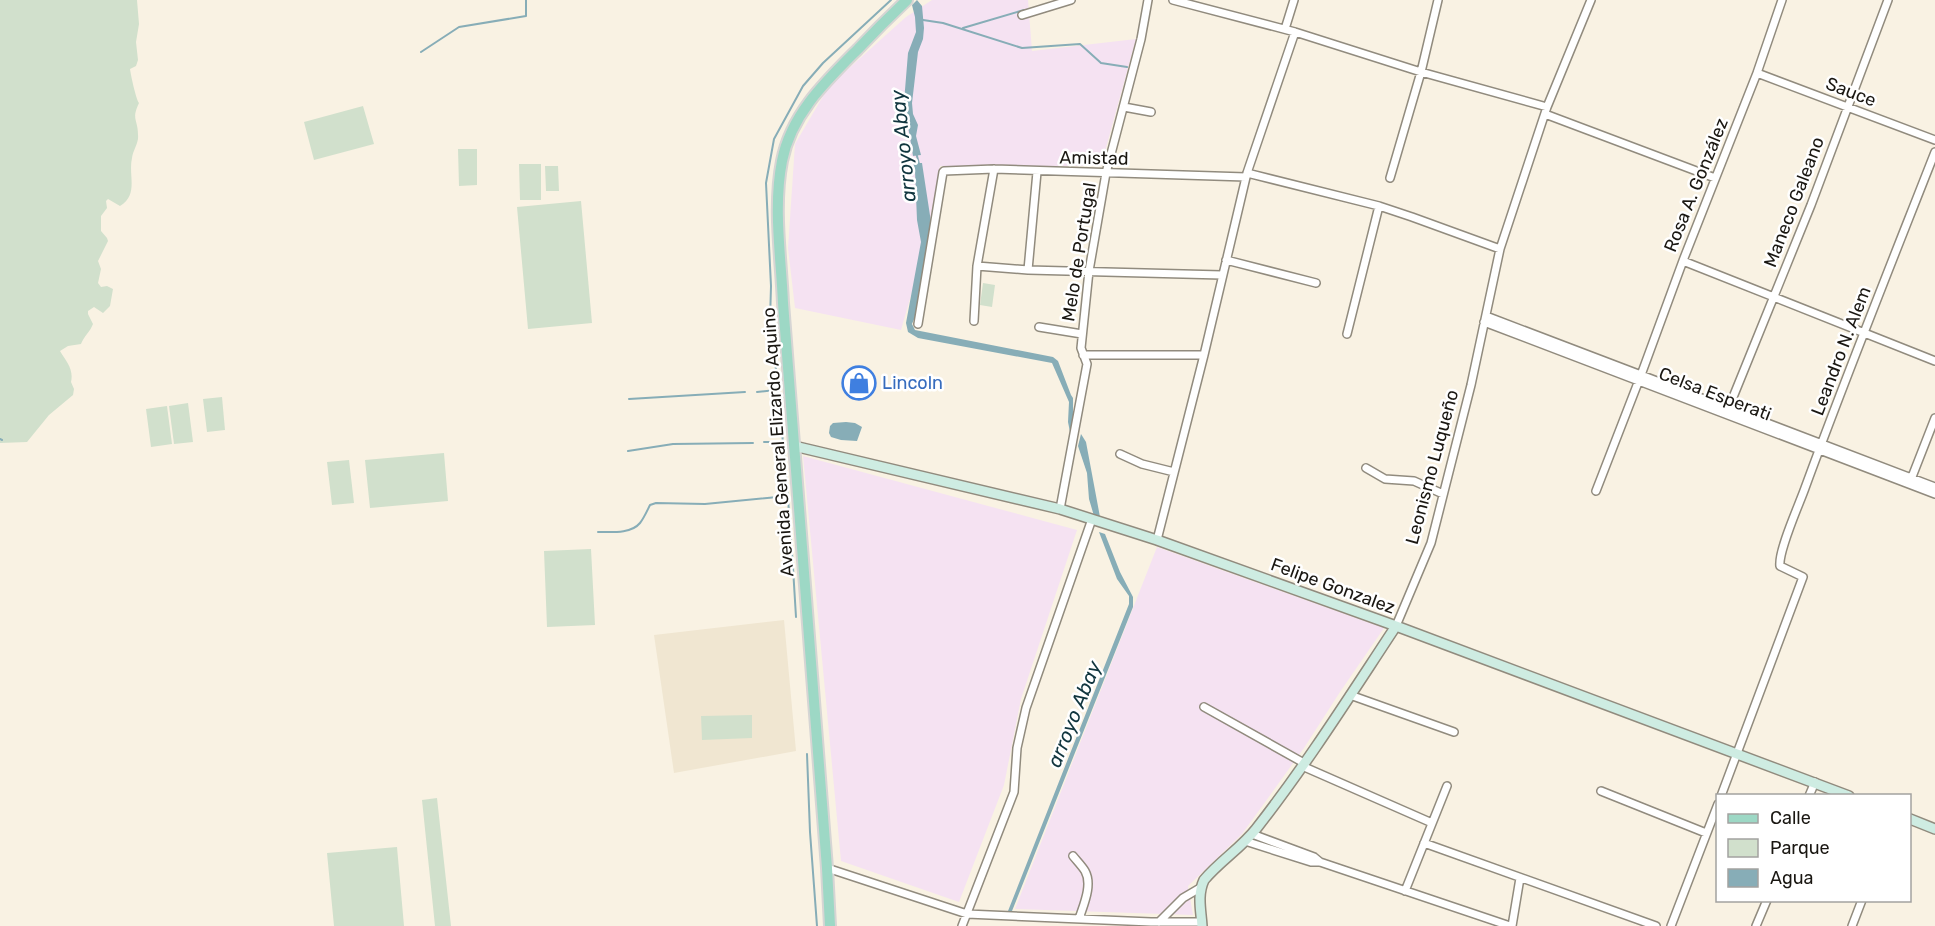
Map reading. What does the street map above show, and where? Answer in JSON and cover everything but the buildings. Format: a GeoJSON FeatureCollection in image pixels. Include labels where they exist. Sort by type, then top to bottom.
{"type":"FeatureCollection","features":[{"type":"Feature","properties":{"kind":"main road","name":"Avenida General Elizardo Aquino"},"geometry":{"type":"LineString","coordinates":[[830,926],[778,214],[779,185],[782,159],[790,134],[803,110],[819,89],[905,2]]}},
{"type":"Feature","properties":{"kind":"street"},"geometry":{"type":"LineString","coordinates":[[1022,15],[1071,0]]}},
{"type":"Feature","properties":{"kind":"street","name":"Melo de Portugal"},"geometry":{"type":"LineString","coordinates":[[1060,509],[1088,364],[1081,348],[1089,271],[1106,173],[1141,39],[1148,0]]}},
{"type":"Feature","properties":{"kind":"street"},"geometry":{"type":"LineString","coordinates":[[1173,0],[1285,29],[1546,111],[1715,178]]}},
{"type":"Feature","properties":{"kind":"street"},"geometry":{"type":"LineString","coordinates":[[1285,29],[1294,0]]}},
{"type":"Feature","properties":{"kind":"street"},"geometry":{"type":"LineString","coordinates":[[1390,178],[1421,72],[1438,0]]}},
{"type":"Feature","properties":{"kind":"street","name":"Leonismo Luqueño"},"geometry":{"type":"LineString","coordinates":[[1200,888],[1212,871],[1249,837],[1303,764],[1396,626],[1431,543],[1500,249],[1546,111],[1590,0]]}},
{"type":"Feature","properties":{"kind":"street","name":"Rosa A. González"},"geometry":{"type":"LineString","coordinates":[[1596,491],[1757,73],[1782,0]]}},
{"type":"Feature","properties":{"kind":"street","name":"Maneco Galeano"},"geometry":{"type":"LineString","coordinates":[[1727,411],[1811,205],[1888,0]]}},
{"type":"Feature","properties":{"kind":"street"},"geometry":{"type":"LineString","coordinates":[[1157,540],[1204,355],[1246,175],[1295,32]]}},
{"type":"Feature","properties":{"kind":"street","name":"Sauce"},"geometry":{"type":"LineString","coordinates":[[1757,73],[1935,140]]}},
{"type":"Feature","properties":{"kind":"street"},"geometry":{"type":"LineString","coordinates":[[1124,107],[1151,112]]}},
{"type":"Feature","properties":{"kind":"street","name":"Leandro N. Alem"},"geometry":{"type":"LineString","coordinates":[[1737,753],[1803,577],[1781,567],[1779,562],[1820,447],[1935,152]]}},
{"type":"Feature","properties":{"kind":"street"},"geometry":{"type":"LineString","coordinates":[[974,321],[977,266],[994,169]]}},
{"type":"Feature","properties":{"kind":"street","name":"Amistad"},"geometry":{"type":"LineString","coordinates":[[918,324],[943,172],[946,170],[1246,175],[1379,206],[1500,249]]}},
{"type":"Feature","properties":{"kind":"street"},"geometry":{"type":"LineString","coordinates":[[1028,270],[1037,172]]}},
{"type":"Feature","properties":{"kind":"street"},"geometry":{"type":"LineString","coordinates":[[1347,333],[1379,206]]}},
{"type":"Feature","properties":{"kind":"street"},"geometry":{"type":"LineString","coordinates":[[1226,260],[1316,283]]}},
{"type":"Feature","properties":{"kind":"street"},"geometry":{"type":"LineString","coordinates":[[1683,261],[1935,361]]}},
{"type":"Feature","properties":{"kind":"street"},"geometry":{"type":"LineString","coordinates":[[977,266],[1028,270],[1222,275]]}},
{"type":"Feature","properties":{"kind":"street","name":"Celsa Esperati"},"geometry":{"type":"LineString","coordinates":[[1485,319],[1910,481],[1935,494]]}},
{"type":"Feature","properties":{"kind":"street"},"geometry":{"type":"LineString","coordinates":[[1039,327],[1082,334]]}},
{"type":"Feature","properties":{"kind":"street"},"geometry":{"type":"LineString","coordinates":[[1083,355],[1204,355]]}},
{"type":"Feature","properties":{"kind":"street"},"geometry":{"type":"LineString","coordinates":[[1910,481],[1935,418]]}},
{"type":"Feature","properties":{"kind":"street","name":"Felipe Gonzalez"},"geometry":{"type":"LineString","coordinates":[[794,446],[1060,509],[1157,540],[1396,626],[1846,794]]}},
{"type":"Feature","properties":{"kind":"street"},"geometry":{"type":"LineString","coordinates":[[1120,454],[1142,464],[1174,472]]}},
{"type":"Feature","properties":{"kind":"street"},"geometry":{"type":"LineString","coordinates":[[1366,468],[1382,478],[1414,480],[1443,494]]}},
{"type":"Feature","properties":{"kind":"street","name":"Celsa Esperati"},"geometry":{"type":"LineString","coordinates":[[1910,481],[1935,487]]}},
{"type":"Feature","properties":{"kind":"street"},"geometry":{"type":"LineString","coordinates":[[962,926],[1014,792],[1017,748],[1026,708],[1092,519]]}},
{"type":"Feature","properties":{"kind":"street"},"geometry":{"type":"LineString","coordinates":[[1350,694],[1454,732]]}},
{"type":"Feature","properties":{"kind":"street"},"geometry":{"type":"LineString","coordinates":[[1204,707],[1303,764],[1432,823]]}},
{"type":"Feature","properties":{"kind":"street"},"geometry":{"type":"LineString","coordinates":[[1721,794],[1737,753]]}},
{"type":"Feature","properties":{"kind":"street"},"geometry":{"type":"LineString","coordinates":[[1809,794],[1815,782]]}},
{"type":"Feature","properties":{"kind":"street"},"geometry":{"type":"LineString","coordinates":[[1406,891],[1447,786]]}},
{"type":"Feature","properties":{"kind":"street"},"geometry":{"type":"LineString","coordinates":[[1601,791],[1706,834]]}},
{"type":"Feature","properties":{"kind":"street"},"geometry":{"type":"LineString","coordinates":[[1671,926],[1716,809]]}},
{"type":"Feature","properties":{"kind":"street"},"geometry":{"type":"LineString","coordinates":[[1911,819],[1935,829]]}},
{"type":"Feature","properties":{"kind":"street"},"geometry":{"type":"LineString","coordinates":[[1249,837],[1314,857],[1320,862],[1511,926],[1520,878]]}},
{"type":"Feature","properties":{"kind":"street"},"geometry":{"type":"LineString","coordinates":[[1424,843],[1656,926]]}},
{"type":"Feature","properties":{"kind":"street"},"geometry":{"type":"LineString","coordinates":[[1073,856],[1085,871],[1088,879],[1080,919]]}},
{"type":"Feature","properties":{"kind":"street"},"geometry":{"type":"LineString","coordinates":[[827,868],[967,914],[1150,924],[1159,922],[1202,924],[1200,888],[1183,898],[1159,922]]}},
{"type":"Feature","properties":{"kind":"street"},"geometry":{"type":"LineString","coordinates":[[1756,926],[1766,902]]}},
{"type":"Feature","properties":{"kind":"street"},"geometry":{"type":"LineString","coordinates":[[1852,926],[1861,902]]}},
{"type":"Feature","properties":{"kind":"shaded area"},"geometry":{"type":"Polygon","coordinates":[[[932,0],[1028,0],[1032,51],[1136,39],[1101,166],[940,166],[926,243],[901,330],[795,308],[788,248],[795,144],[829,86],[906,17],[932,0]]]}},
{"type":"Feature","properties":{"kind":"shaded area"},"geometry":{"type":"Polygon","coordinates":[[[803,456],[1077,530],[1021,699],[1004,785],[959,902],[841,861],[803,456]]]}},
{"type":"Feature","properties":{"kind":"shaded area"},"geometry":{"type":"Polygon","coordinates":[[[1157,547],[1384,628],[1304,748],[1242,834],[1188,886],[1193,915],[1015,909],[1157,547]]]}},
{"type":"Feature","properties":{"kind":"shaded area"},"geometry":{"type":"Polygon","coordinates":[[[784,620],[796,751],[674,773],[654,635],[784,620]]]}},
{"type":"Feature","properties":{"kind":"green space"},"geometry":{"type":"Polygon","coordinates":[[[0,0],[137,0],[138,60],[136,66],[130,69],[139,103],[135,116],[138,138],[131,164],[132,184],[129,196],[120,206],[108,199],[107,208],[101,216],[101,231],[108,241],[98,261],[101,269],[98,283],[101,287],[107,286],[113,289],[110,306],[103,313],[94,307],[88,311],[93,324],[81,344],[68,346],[60,351],[70,369],[73,395],[49,415],[27,442],[0,443],[0,0]]]}},
{"type":"Feature","properties":{"kind":"green space"},"geometry":{"type":"Polygon","coordinates":[[[363,106],[374,144],[314,160],[304,122],[363,106]]]}},
{"type":"Feature","properties":{"kind":"green space"},"geometry":{"type":"Polygon","coordinates":[[[458,149],[477,149],[477,185],[459,186],[458,149]]]}},
{"type":"Feature","properties":{"kind":"green space"},"geometry":{"type":"Polygon","coordinates":[[[519,164],[541,164],[541,200],[520,200],[519,164]]]}},
{"type":"Feature","properties":{"kind":"green space"},"geometry":{"type":"Polygon","coordinates":[[[545,166],[558,166],[559,191],[546,191],[545,166]]]}},
{"type":"Feature","properties":{"kind":"green space"},"geometry":{"type":"Polygon","coordinates":[[[581,201],[592,323],[528,329],[517,207],[581,201]]]}},
{"type":"Feature","properties":{"kind":"green space"},"geometry":{"type":"Polygon","coordinates":[[[983,283],[995,285],[992,307],[980,305],[983,283]]]}},
{"type":"Feature","properties":{"kind":"green space"},"geometry":{"type":"Polygon","coordinates":[[[222,397],[225,430],[207,432],[203,399],[222,397]]]}},
{"type":"Feature","properties":{"kind":"green space"},"geometry":{"type":"Polygon","coordinates":[[[188,403],[193,442],[174,444],[169,406],[188,403]]]}},
{"type":"Feature","properties":{"kind":"green space"},"geometry":{"type":"Polygon","coordinates":[[[167,406],[172,444],[151,447],[146,409],[167,406]]]}},
{"type":"Feature","properties":{"kind":"green space"},"geometry":{"type":"Polygon","coordinates":[[[444,453],[448,501],[370,508],[365,460],[444,453]]]}},
{"type":"Feature","properties":{"kind":"green space"},"geometry":{"type":"Polygon","coordinates":[[[349,460],[354,503],[332,505],[327,462],[349,460]]]}},
{"type":"Feature","properties":{"kind":"green space"},"geometry":{"type":"Polygon","coordinates":[[[591,549],[595,625],[547,627],[544,551],[591,549]]]}},
{"type":"Feature","properties":{"kind":"green space"},"geometry":{"type":"Polygon","coordinates":[[[752,715],[752,738],[702,740],[701,716],[752,715]]]}},
{"type":"Feature","properties":{"kind":"green space"},"geometry":{"type":"Polygon","coordinates":[[[437,798],[451,926],[435,926],[422,800],[437,798]]]}},
{"type":"Feature","properties":{"kind":"green space"},"geometry":{"type":"Polygon","coordinates":[[[397,847],[404,926],[334,926],[327,853],[397,847]]]}},
{"type":"Feature","properties":{"kind":"water"},"geometry":{"type":"Polygon","coordinates":[[[917,0],[922,6],[924,28],[918,52],[912,103],[913,114],[918,125],[916,136],[921,155],[913,156],[904,102],[908,53],[916,32],[912,5],[917,0]]]}},
{"type":"Feature","properties":{"kind":"water"},"geometry":{"type":"Polygon","coordinates":[[[913,163],[922,163],[931,222],[912,324],[915,330],[1053,357],[1058,361],[1073,398],[1073,419],[1070,432],[1069,402],[1052,363],[918,338],[908,332],[906,323],[921,242],[913,163]]]}},
{"type":"Feature","properties":{"kind":"water"},"geometry":{"type":"Polygon","coordinates":[[[846,422],[862,427],[857,441],[831,437],[830,426],[833,423],[846,422]]]}},
{"type":"Feature","properties":{"kind":"water"},"geometry":{"type":"Polygon","coordinates":[[[1081,434],[1086,442],[1100,517],[1094,516],[1089,499],[1087,473],[1078,446],[1081,434]]]}},
{"type":"Feature","properties":{"kind":"water"},"geometry":{"type":"Polygon","coordinates":[[[1099,532],[1105,534],[1133,597],[1133,607],[1012,911],[1008,911],[1129,604],[1129,596],[1117,579],[1099,532]]]}},
{"type":"Feature","properties":{"kind":"waterway"},"geometry":{"type":"LineString","coordinates":[[421,52],[459,27],[526,16],[526,0]]}},
{"type":"Feature","properties":{"kind":"waterway"},"geometry":{"type":"LineString","coordinates":[[770,321],[771,286],[766,183],[774,139],[803,86],[823,63],[891,0]]}},
{"type":"Feature","properties":{"kind":"waterway"},"geometry":{"type":"LineString","coordinates":[[963,28],[1024,10]]}},
{"type":"Feature","properties":{"kind":"waterway"},"geometry":{"type":"LineString","coordinates":[[923,20],[943,23],[1022,48],[1080,44],[1101,63],[1127,67]]}},
{"type":"Feature","properties":{"kind":"waterway","name":"arroyo Abay"},"geometry":{"type":"LineString","coordinates":[[916,152],[919,164]]}},
{"type":"Feature","properties":{"kind":"waterway"},"geometry":{"type":"LineString","coordinates":[[774,348],[788,494],[796,617]]}},
{"type":"Feature","properties":{"kind":"waterway"},"geometry":{"type":"LineString","coordinates":[[757,392],[776,390]]}},
{"type":"Feature","properties":{"kind":"waterway"},"geometry":{"type":"LineString","coordinates":[[629,399],[745,392]]}},
{"type":"Feature","properties":{"kind":"waterway"},"geometry":{"type":"LineString","coordinates":[[764,442],[782,442]]}},
{"type":"Feature","properties":{"kind":"waterway"},"geometry":{"type":"LineString","coordinates":[[628,451],[673,444],[753,443]]}},
{"type":"Feature","properties":{"kind":"waterway"},"geometry":{"type":"LineString","coordinates":[[598,532],[620,532],[636,527],[650,505],[656,503],[705,504],[788,496]]}},
{"type":"Feature","properties":{"kind":"waterway"},"geometry":{"type":"LineString","coordinates":[[807,754],[817,926]]}},
{"type":"Feature","properties":{"kind":"place","name":"Lincoln"},"geometry":{"type":"Point","coordinates":[859,383]}}]}
